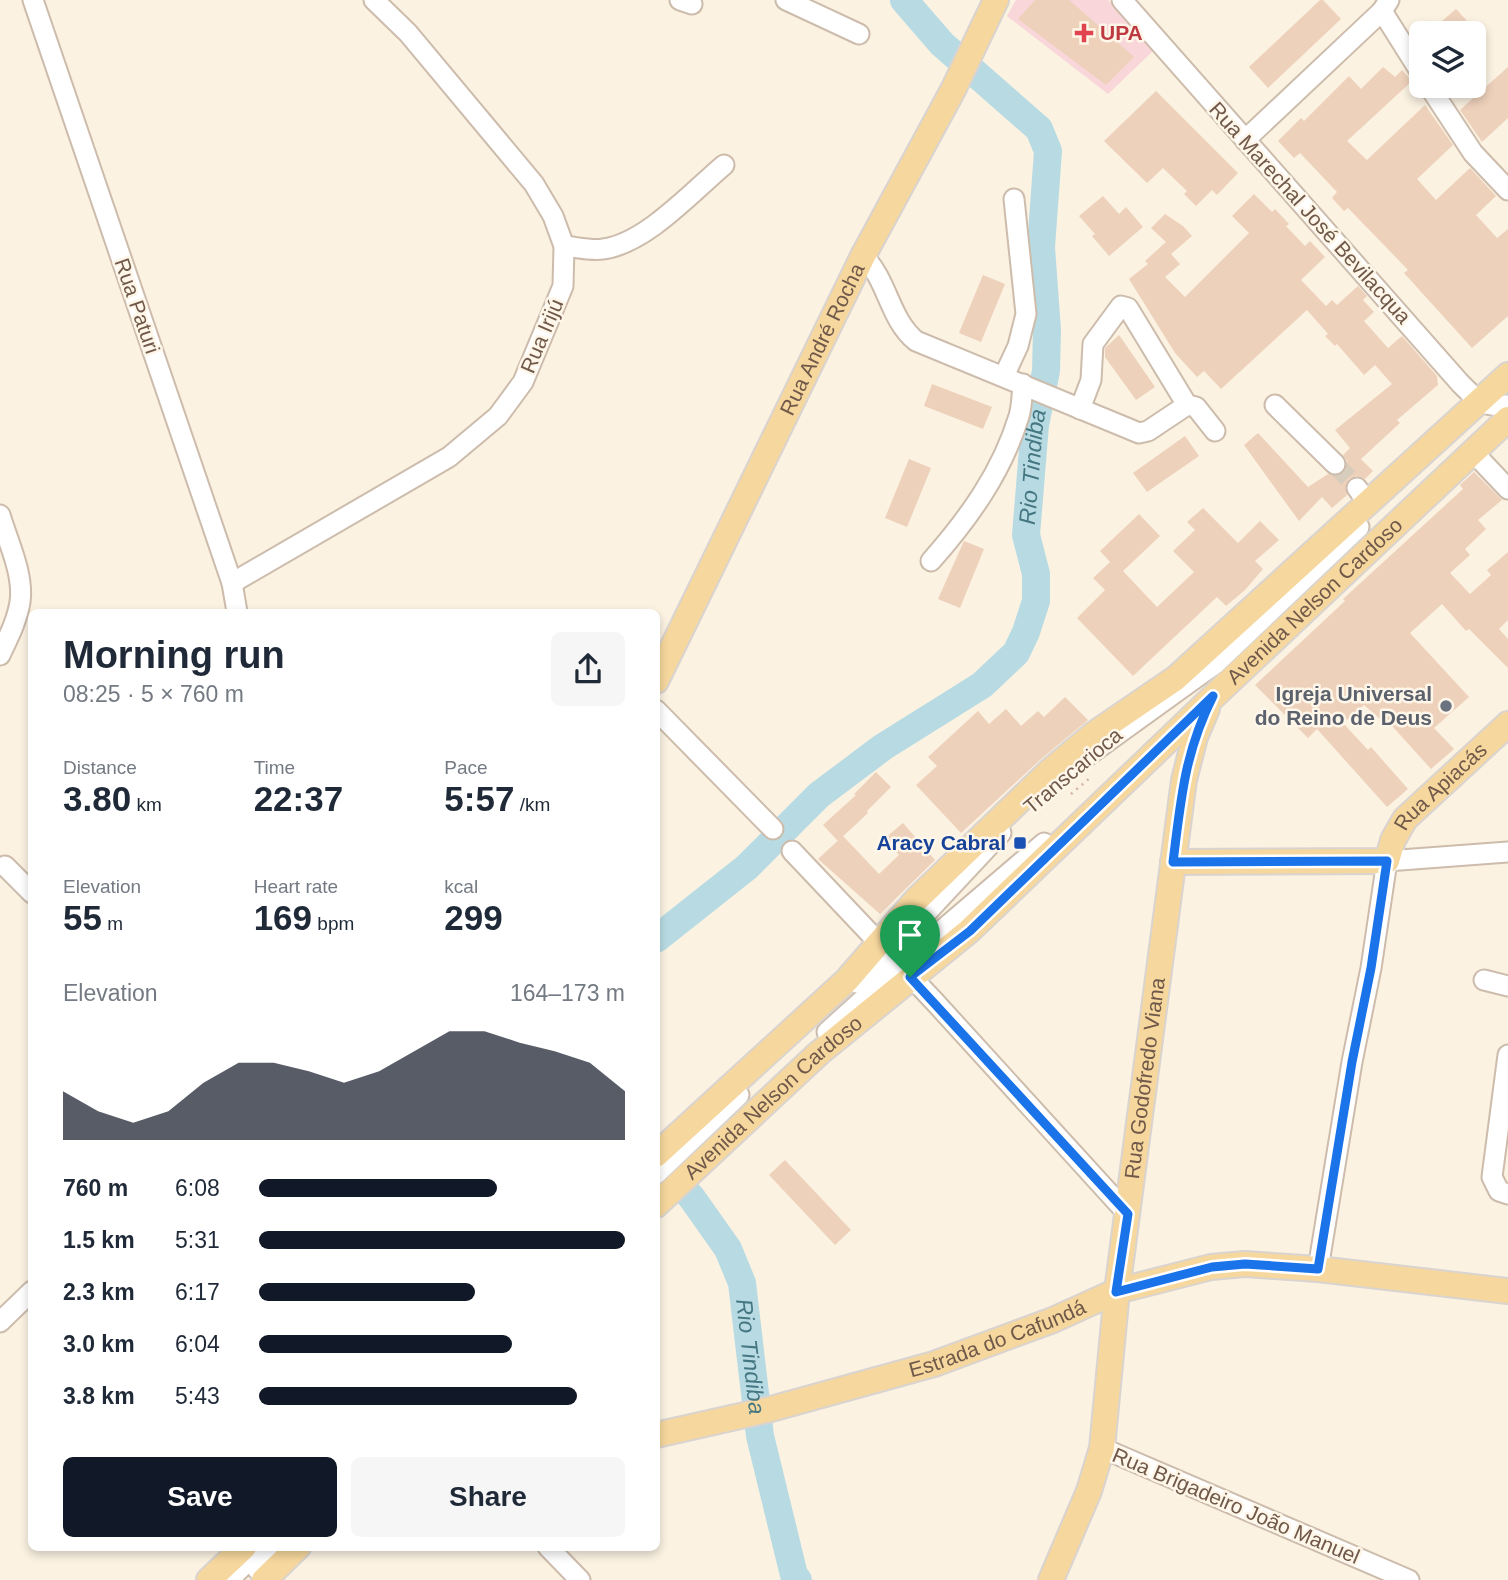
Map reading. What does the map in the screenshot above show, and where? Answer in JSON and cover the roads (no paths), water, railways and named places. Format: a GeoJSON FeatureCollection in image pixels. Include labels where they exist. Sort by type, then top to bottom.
{"type":"FeatureCollection","features":[{"type":"Feature","properties":{"kind":"main road","name":"Rua André Rocha"},"geometry":{"type":"LineString","coordinates":[[660,673],[863,256],[973,52],[996,0]]}},
{"type":"Feature","properties":{"kind":"main road","name":"Avenida Nelson Cardoso"},"geometry":{"type":"LineString","coordinates":[[665,1175],[757,1060],[847,980],[970,931],[1213,696],[1473,452],[1496,408],[1508,375]]}},
{"type":"Feature","properties":{"kind":"main road","name":"Avenida Nelson Cardoso"},"geometry":{"type":"LineString","coordinates":[[665,1175],[820,1053],[894,960],[935,881],[1050,771],[1094,734],[1176,678],[1363,495],[1496,408]]}},
{"type":"Feature","properties":{"kind":"main road","name":"Rua Godofredo Viana"},"geometry":{"type":"LineString","coordinates":[[1051,1580],[1089,1492],[1102,1448],[1116,1292],[1188,759],[1201,720],[1213,696]]}},
{"type":"Feature","properties":{"kind":"main road","name":"Rua Apiacás"},"geometry":{"type":"LineString","coordinates":[[1387,861],[1393,840],[1405,819],[1508,724]]}},
{"type":"Feature","properties":{"kind":"main road"},"geometry":{"type":"LineString","coordinates":[[1173,862],[1387,861]]}},
{"type":"Feature","properties":{"kind":"main road","name":"Estrada do Cafundá"},"geometry":{"type":"LineString","coordinates":[[660,1434],[771,1409],[934,1364],[1053,1320],[1116,1292],[1212,1267],[1245,1264],[1318,1269],[1508,1291]]}},
{"type":"Feature","properties":{"kind":"main road"},"geometry":{"type":"LineString","coordinates":[[264,1580],[294,1551]]}},
{"type":"Feature","properties":{"kind":"street","name":"Rua Paturi"},"geometry":{"type":"LineString","coordinates":[[33,0],[232,583],[236,609]]}},
{"type":"Feature","properties":{"kind":"street","name":"Rua Irijú"},"geometry":{"type":"LineString","coordinates":[[232,583],[449,457],[498,416],[523,382],[563,286],[565,246],[553,216],[527,174],[408,33],[374,0]]}},
{"type":"Feature","properties":{"kind":"street","name":"Rua Marechal José Bevilacqua"},"geometry":{"type":"LineString","coordinates":[[1122,0],[1245,140],[1496,408]]}},
{"type":"Feature","properties":{"kind":"street"},"geometry":{"type":"LineString","coordinates":[[796,2],[859,34]]}},
{"type":"Feature","properties":{"kind":"street"},"geometry":{"type":"LineString","coordinates":[[1245,140],[1385,5],[1409,50]]}},
{"type":"Feature","properties":{"kind":"street"},"geometry":{"type":"LineString","coordinates":[[1437,98],[1473,153],[1508,190]]}},
{"type":"Feature","properties":{"kind":"street"},"geometry":{"type":"LineString","coordinates":[[565,246],[603,249],[629,240],[653,226],[724,166]]}},
{"type":"Feature","properties":{"kind":"street"},"geometry":{"type":"LineString","coordinates":[[931,561],[962,526],[988,488],[1019,415],[1018,346],[1026,314],[1014,199]]}},
{"type":"Feature","properties":{"kind":"street"},"geometry":{"type":"LineString","coordinates":[[863,256],[877,272],[905,332],[916,341],[1144,433],[1187,405],[1196,407],[1215,431]]}},
{"type":"Feature","properties":{"kind":"street"},"geometry":{"type":"LineString","coordinates":[[1073,406],[1091,380],[1093,344],[1121,306],[1128,308],[1187,405]]}},
{"type":"Feature","properties":{"kind":"street","name":"Transcarioca"},"geometry":{"type":"LineString","coordinates":[[894,960],[1035,853],[1496,408],[1508,390]]}},
{"type":"Feature","properties":{"kind":"street"},"geometry":{"type":"LineString","coordinates":[[1275,405],[1335,464]]}},
{"type":"Feature","properties":{"kind":"street","name":"Transcarioca"},"geometry":{"type":"LineString","coordinates":[[894,960],[1044,791],[1093,751],[1215,664],[1496,408]]}},
{"type":"Feature","properties":{"kind":"street"},"geometry":{"type":"LineString","coordinates":[[1473,452],[1508,489]]}},
{"type":"Feature","properties":{"kind":"street"},"geometry":{"type":"LineString","coordinates":[[0,515],[19,581],[20,601],[16,620],[0,655]]}},
{"type":"Feature","properties":{"kind":"street"},"geometry":{"type":"LineString","coordinates":[[660,714],[773,829]]}},
{"type":"Feature","properties":{"kind":"street"},"geometry":{"type":"LineString","coordinates":[[792,851],[1128,1214]]}},
{"type":"Feature","properties":{"kind":"street"},"geometry":{"type":"LineString","coordinates":[[1318,1269],[1387,861],[1508,852]]}},
{"type":"Feature","properties":{"kind":"street"},"geometry":{"type":"LineString","coordinates":[[5,866],[28,889]]}},
{"type":"Feature","properties":{"kind":"street"},"geometry":{"type":"LineString","coordinates":[[1484,980],[1508,986]]}},
{"type":"Feature","properties":{"kind":"street"},"geometry":{"type":"LineString","coordinates":[[1508,1055],[1492,1177],[1499,1191],[1508,1194]]}},
{"type":"Feature","properties":{"kind":"street"},"geometry":{"type":"LineString","coordinates":[[0,1322],[28,1295]]}},
{"type":"Feature","properties":{"kind":"street","name":"Rua Brigadeiro João Manuel"},"geometry":{"type":"LineString","coordinates":[[1102,1448],[1409,1580]]}},
{"type":"Feature","properties":{"kind":"street"},"geometry":{"type":"LineString","coordinates":[[229,1564],[254,1551]]}},
{"type":"Feature","properties":{"kind":"street"},"geometry":{"type":"LineString","coordinates":[[247,1580],[275,1551]]}},
{"type":"Feature","properties":{"kind":"street"},"geometry":{"type":"LineString","coordinates":[[552,1551],[580,1580]]}},
{"type":"Feature","properties":{"kind":"waterway","name":"Rio Tindiba"},"geometry":{"type":"LineString","coordinates":[[660,936],[747,867],[819,795],[883,747],[982,685],[1016,653],[1036,601],[1036,574],[1026,535],[1035,425],[1046,371],[1047,330],[1041,247],[1048,151],[1039,129],[942,44],[904,0]]}},
{"type":"Feature","properties":{"kind":"waterway","name":"Rio Tindiba"},"geometry":{"type":"LineString","coordinates":[[661,1163],[692,1198],[728,1249],[742,1283],[760,1436],[794,1575],[798,1580]]}},
{"type":"Feature","properties":{"kind":"tunnel"},"geometry":{"type":"LineString","coordinates":[[1335,464],[1357,488]]}},
{"type":"Feature","properties":{"kind":"place","name":"UPA"},"geometry":{"type":"Point","coordinates":[1084,33]}},
{"type":"Feature","properties":{"kind":"place","name":"Igreja Universal do Reino de Deus"},"geometry":{"type":"Point","coordinates":[1446,706]}},
{"type":"Feature","properties":{"kind":"place","name":"Aracy Cabral"},"geometry":{"type":"Point","coordinates":[1020,843]}}]}
